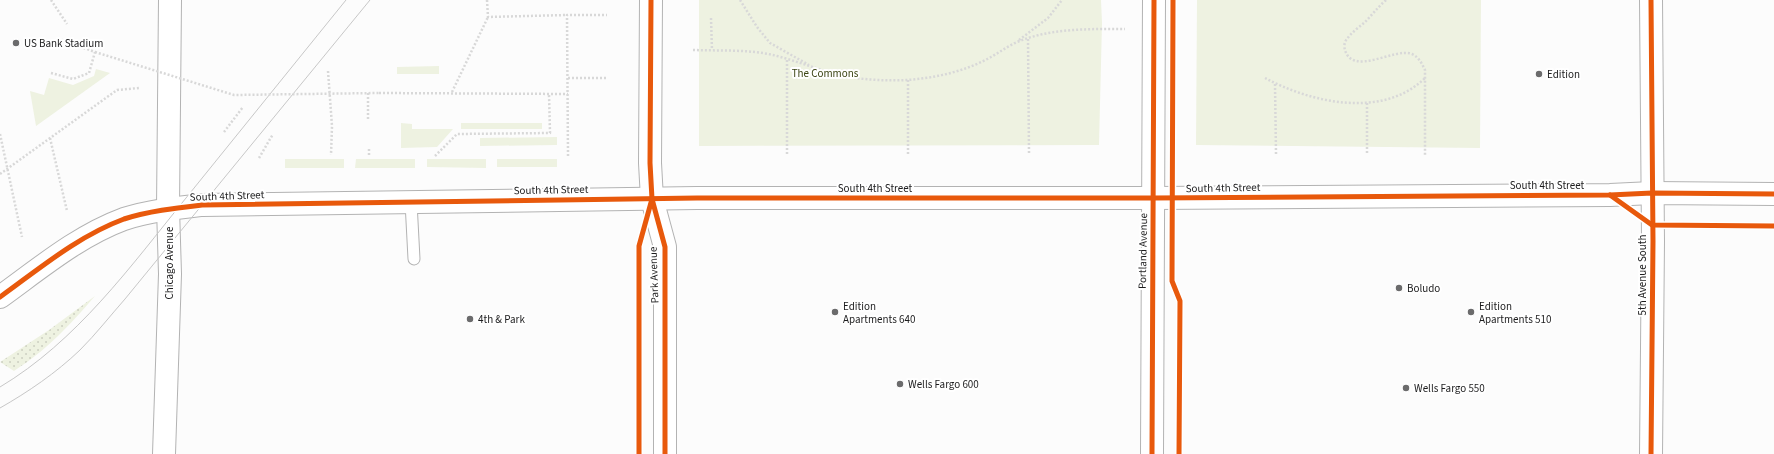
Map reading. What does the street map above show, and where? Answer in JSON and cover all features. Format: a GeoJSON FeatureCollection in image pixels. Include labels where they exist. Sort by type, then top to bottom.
{"type":"FeatureCollection","features":[{"type":"Feature","properties":{"kind":"main road","name":"Chicago Avenue"},"geometry":{"type":"LineString","coordinates":[[164,454],[170,274],[168,208],[170,0]]}},
{"type":"Feature","properties":{"kind":"main road","name":"Park Avenue"},"geometry":{"type":"LineString","coordinates":[[651,0],[650,163],[652,199],[665,247],[665,454]]}},
{"type":"Feature","properties":{"kind":"main road","name":"Portland Avenue"},"geometry":{"type":"LineString","coordinates":[[1152,454],[1154,0]]}},
{"type":"Feature","properties":{"kind":"main road","name":"5th Avenue South"},"geometry":{"type":"LineString","coordinates":[[1651,0],[1651,454]]}},
{"type":"Feature","properties":{"kind":"main road","name":"South 4th Street"},"geometry":{"type":"LineString","coordinates":[[0,297],[53,259],[98,231],[124,219],[168,208],[202,205],[652,199],[1154,198],[1610,195],[1652,193],[1774,194]]}},
{"type":"Feature","properties":{"kind":"lane"},"geometry":{"type":"LineString","coordinates":[[411,202],[414,259]]}},
{"type":"Feature","properties":{"kind":"path"},"geometry":{"type":"LineString","coordinates":[[51,0],[67,24]]}},
{"type":"Feature","properties":{"kind":"path"},"geometry":{"type":"LineString","coordinates":[[451,93],[488,17],[487,0]]}},
{"type":"Feature","properties":{"kind":"path"},"geometry":{"type":"LineString","coordinates":[[740,0],[757,27],[770,43],[813,67]]}},
{"type":"Feature","properties":{"kind":"path"},"geometry":{"type":"LineString","coordinates":[[693,50],[741,52],[777,56],[851,77],[880,81],[908,80],[938,76],[964,69],[990,58],[1017,42],[1048,18],[1062,0]]}},
{"type":"Feature","properties":{"kind":"path"},"geometry":{"type":"LineString","coordinates":[[1384,1],[1372,15],[1346,39],[1344,47],[1347,55],[1356,62],[1370,61],[1402,53],[1412,54],[1419,59],[1425,70],[1425,155]]}},
{"type":"Feature","properties":{"kind":"path"},"geometry":{"type":"LineString","coordinates":[[567,15],[568,156]]}},
{"type":"Feature","properties":{"kind":"path"},"geometry":{"type":"LineString","coordinates":[[488,17],[607,15]]}},
{"type":"Feature","properties":{"kind":"path"},"geometry":{"type":"LineString","coordinates":[[711,18],[712,50]]}},
{"type":"Feature","properties":{"kind":"path"},"geometry":{"type":"LineString","coordinates":[[1017,42],[1051,33],[1083,30],[1125,29]]}},
{"type":"Feature","properties":{"kind":"path"},"geometry":{"type":"LineString","coordinates":[[1028,39],[1029,154]]}},
{"type":"Feature","properties":{"kind":"path"},"geometry":{"type":"LineString","coordinates":[[62,40],[95,52],[234,95],[368,93],[568,94]]}},
{"type":"Feature","properties":{"kind":"path"},"geometry":{"type":"LineString","coordinates":[[51,73],[73,79],[89,73],[95,52]]}},
{"type":"Feature","properties":{"kind":"path"},"geometry":{"type":"LineString","coordinates":[[787,60],[787,154]]}},
{"type":"Feature","properties":{"kind":"path"},"geometry":{"type":"LineString","coordinates":[[328,71],[332,126],[331,155]]}},
{"type":"Feature","properties":{"kind":"path"},"geometry":{"type":"LineString","coordinates":[[568,78],[608,78]]}},
{"type":"Feature","properties":{"kind":"path"},"geometry":{"type":"LineString","coordinates":[[1265,78],[1295,91],[1333,101],[1367,103],[1397,97],[1410,91],[1425,78]]}},
{"type":"Feature","properties":{"kind":"path"},"geometry":{"type":"LineString","coordinates":[[908,80],[908,154]]}},
{"type":"Feature","properties":{"kind":"path"},"geometry":{"type":"LineString","coordinates":[[1276,84],[1276,154]]}},
{"type":"Feature","properties":{"kind":"path"},"geometry":{"type":"LineString","coordinates":[[0,174],[117,90],[139,88]]}},
{"type":"Feature","properties":{"kind":"path"},"geometry":{"type":"LineString","coordinates":[[368,93],[368,121]]}},
{"type":"Feature","properties":{"kind":"path"},"geometry":{"type":"LineString","coordinates":[[435,156],[458,134],[550,133],[550,94]]}},
{"type":"Feature","properties":{"kind":"path"},"geometry":{"type":"LineString","coordinates":[[1367,103],[1367,154]]}},
{"type":"Feature","properties":{"kind":"path"},"geometry":{"type":"LineString","coordinates":[[224,132],[243,107]]}},
{"type":"Feature","properties":{"kind":"path"},"geometry":{"type":"LineString","coordinates":[[0,134],[22,237]]}},
{"type":"Feature","properties":{"kind":"path"},"geometry":{"type":"LineString","coordinates":[[259,158],[273,134]]}},
{"type":"Feature","properties":{"kind":"path"},"geometry":{"type":"LineString","coordinates":[[50,138],[67,211]]}},
{"type":"Feature","properties":{"kind":"path"},"geometry":{"type":"LineString","coordinates":[[369,148],[369,155]]}},
{"type":"Feature","properties":{"kind":"green space","name":"The Commons"},"geometry":{"type":"Polygon","coordinates":[[[699,0],[1101,0],[1102,23],[1099,145],[699,146],[699,0]]]}},
{"type":"Feature","properties":{"kind":"green space"},"geometry":{"type":"Polygon","coordinates":[[[1197,0],[1481,0],[1480,148],[1196,145],[1197,0]]]}},
{"type":"Feature","properties":{"kind":"green space"},"geometry":{"type":"Polygon","coordinates":[[[439,66],[439,74],[397,74],[397,67],[439,66]]]}},
{"type":"Feature","properties":{"kind":"green space"},"geometry":{"type":"Polygon","coordinates":[[[96,69],[110,73],[36,126],[30,91],[44,95],[49,78],[73,85],[94,76],[96,69]]]}},
{"type":"Feature","properties":{"kind":"green space"},"geometry":{"type":"Polygon","coordinates":[[[401,123],[412,124],[412,129],[453,129],[437,147],[401,148],[401,123]]]}},
{"type":"Feature","properties":{"kind":"green space"},"geometry":{"type":"Polygon","coordinates":[[[461,123],[542,123],[542,129],[461,129],[461,123]]]}},
{"type":"Feature","properties":{"kind":"green space"},"geometry":{"type":"Polygon","coordinates":[[[557,137],[557,145],[480,146],[480,138],[557,137]]]}},
{"type":"Feature","properties":{"kind":"green space"},"geometry":{"type":"Polygon","coordinates":[[[285,159],[344,159],[344,168],[285,168],[285,159]]]}},
{"type":"Feature","properties":{"kind":"green space"},"geometry":{"type":"Polygon","coordinates":[[[356,159],[415,159],[415,168],[355,168],[356,159]]]}},
{"type":"Feature","properties":{"kind":"green space"},"geometry":{"type":"Polygon","coordinates":[[[427,159],[486,159],[486,168],[427,167],[427,159]]]}},
{"type":"Feature","properties":{"kind":"green space"},"geometry":{"type":"Polygon","coordinates":[[[497,159],[557,159],[557,167],[497,167],[497,159]]]}},
{"type":"Feature","properties":{"kind":"green space"},"geometry":{"type":"Polygon","coordinates":[[[95,296],[48,346],[26,363],[14,371],[0,362],[49,330],[95,296]]]}},
{"type":"Feature","properties":{"kind":"tram line"},"geometry":{"type":"LineString","coordinates":[[0,387],[28,369],[54,348],[101,301],[123,276],[346,0]]}},
{"type":"Feature","properties":{"kind":"tram line"},"geometry":{"type":"LineString","coordinates":[[0,408],[52,374],[92,338],[370,0]]}},
{"type":"Feature","properties":{"kind":"cycle path"},"geometry":{"type":"LineString","coordinates":[[651,0],[650,163],[652,199],[665,247],[665,454]]}},
{"type":"Feature","properties":{"kind":"cycle path"},"geometry":{"type":"LineString","coordinates":[[1152,454],[1154,0]]}},
{"type":"Feature","properties":{"kind":"cycle path"},"geometry":{"type":"LineString","coordinates":[[1173,0],[1172,281],[1180,301],[1179,454]]}},
{"type":"Feature","properties":{"kind":"cycle path"},"geometry":{"type":"LineString","coordinates":[[1651,0],[1653,241],[1651,454]]}},
{"type":"Feature","properties":{"kind":"cycle path"},"geometry":{"type":"LineString","coordinates":[[0,297],[59,254],[107,226],[124,219],[143,214],[202,205],[697,198],[1153,198],[1610,195],[1652,193],[1774,194]]}},
{"type":"Feature","properties":{"kind":"cycle path"},"geometry":{"type":"LineString","coordinates":[[1610,195],[1652,225],[1774,226]]}},
{"type":"Feature","properties":{"kind":"cycle path"},"geometry":{"type":"LineString","coordinates":[[639,454],[639,246],[652,199]]}},
{"type":"Feature","properties":{"kind":"place","name":"US Bank Stadium"},"geometry":{"type":"Point","coordinates":[16,43]}},
{"type":"Feature","properties":{"kind":"place","name":"Edition"},"geometry":{"type":"Point","coordinates":[1539,74]}},
{"type":"Feature","properties":{"kind":"place","name":"Boludo"},"geometry":{"type":"Point","coordinates":[1399,288]}},
{"type":"Feature","properties":{"kind":"place","name":"Edition Apartments 640"},"geometry":{"type":"Point","coordinates":[835,312]}},
{"type":"Feature","properties":{"kind":"place","name":"Edition Apartments 510"},"geometry":{"type":"Point","coordinates":[1471,312]}},
{"type":"Feature","properties":{"kind":"place","name":"4th & Park"},"geometry":{"type":"Point","coordinates":[470,319]}},
{"type":"Feature","properties":{"kind":"place","name":"Wells Fargo 600"},"geometry":{"type":"Point","coordinates":[900,384]}},
{"type":"Feature","properties":{"kind":"place","name":"Wells Fargo 550"},"geometry":{"type":"Point","coordinates":[1406,388]}}]}
